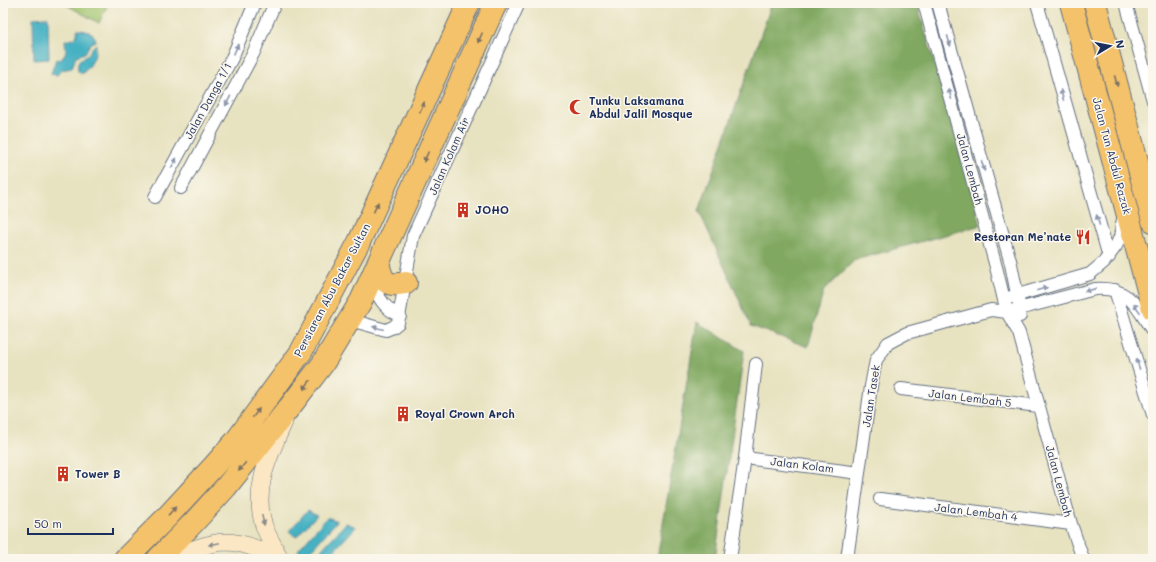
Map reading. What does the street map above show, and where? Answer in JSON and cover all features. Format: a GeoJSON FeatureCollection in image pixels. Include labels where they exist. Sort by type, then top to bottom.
{"type":"FeatureCollection","features":[{"type":"Feature","properties":{"kind":"highway"},"geometry":{"type":"LineString","coordinates":[[158,559],[226,487],[322,365],[350,320],[374,272],[496,3]]}},
{"type":"Feature","properties":{"kind":"highway"},"geometry":{"type":"LineString","coordinates":[[1061,3],[1063,11],[1089,68]]}},
{"type":"Feature","properties":{"kind":"highway","name":"Jalan Tun Abdul Razak"},"geometry":{"type":"LineString","coordinates":[[1071,3],[1153,309]]}},
{"type":"Feature","properties":{"kind":"highway","name":"Jalan Tun Abdul Razak"},"geometry":{"type":"LineString","coordinates":[[1095,3],[1153,221]]}},
{"type":"Feature","properties":{"kind":"highway","name":"Persiaran Abu Bakar Sultan"},"geometry":{"type":"LineString","coordinates":[[125,559],[165,519],[236,441],[301,352],[359,242],[469,4]]}},
{"type":"Feature","properties":{"kind":"highway"},"geometry":{"type":"LineString","coordinates":[[374,272],[381,275],[386,282],[391,285],[406,283]]}},
{"type":"Feature","properties":{"kind":"street","name":"Jalan Danga 1/1"},"geometry":{"type":"LineString","coordinates":[[155,197],[232,58],[255,3]]}},
{"type":"Feature","properties":{"kind":"street","name":"Jalan Danga 1/1"},"geometry":{"type":"LineString","coordinates":[[181,188],[253,54],[275,3]]}},
{"type":"Feature","properties":{"kind":"street","name":"Jalan Kolam Air"},"geometry":{"type":"LineString","coordinates":[[400,316],[413,236],[519,3]]}},
{"type":"Feature","properties":{"kind":"street","name":"Jalan Lembah"},"geometry":{"type":"LineString","coordinates":[[924,3],[996,267],[1003,299],[1007,312],[1019,333],[1071,524],[1083,559]]}},
{"type":"Feature","properties":{"kind":"street","name":"Jalan Lembah"},"geometry":{"type":"LineString","coordinates":[[938,3],[1011,264],[1020,309],[1019,333]]}},
{"type":"Feature","properties":{"kind":"street"},"geometry":{"type":"LineString","coordinates":[[1037,3],[1109,257]]}},
{"type":"Feature","properties":{"kind":"street"},"geometry":{"type":"LineString","coordinates":[[1126,3],[1153,101]]}},
{"type":"Feature","properties":{"kind":"street"},"geometry":{"type":"LineString","coordinates":[[957,121],[970,117]]}},
{"type":"Feature","properties":{"kind":"street"},"geometry":{"type":"LineString","coordinates":[[1003,299],[1090,274],[1109,257],[1120,237],[1123,225],[1123,197]]}},
{"type":"Feature","properties":{"kind":"street"},"geometry":{"type":"LineString","coordinates":[[350,320],[386,330],[392,328],[398,323],[400,316],[392,312],[381,303],[374,272]]}},
{"type":"Feature","properties":{"kind":"street","name":"Jalan Tasek"},"geometry":{"type":"LineString","coordinates":[[847,559],[871,386],[876,360],[888,343],[907,332],[991,310],[1007,312],[1095,289],[1106,288],[1128,295],[1153,332]]}},
{"type":"Feature","properties":{"kind":"street"},"geometry":{"type":"LineString","coordinates":[[1115,290],[1153,415]]}},
{"type":"Feature","properties":{"kind":"street","name":"Jalan Tasek"},"geometry":{"type":"LineString","coordinates":[[991,310],[1003,299]]}},
{"type":"Feature","properties":{"kind":"street"},"geometry":{"type":"LineString","coordinates":[[730,559],[745,458],[756,364]]}},
{"type":"Feature","properties":{"kind":"street","name":"Jalan Lembah 5"},"geometry":{"type":"LineString","coordinates":[[901,389],[1038,406]]}},
{"type":"Feature","properties":{"kind":"street"},"geometry":{"type":"LineString","coordinates":[[279,559],[264,525],[259,495],[261,481],[269,457],[292,404]]}},
{"type":"Feature","properties":{"kind":"street","name":"Jalan Kolam"},"geometry":{"type":"LineString","coordinates":[[745,458],[859,473]]}},
{"type":"Feature","properties":{"kind":"street","name":"Jalan Lembah 4"},"geometry":{"type":"LineString","coordinates":[[880,499],[1071,524]]}},
{"type":"Feature","properties":{"kind":"street"},"geometry":{"type":"LineString","coordinates":[[169,559],[200,548],[226,542],[253,547],[279,559]]}},
{"type":"Feature","properties":{"kind":"green space"},"geometry":{"type":"Polygon","coordinates":[[[63,3],[102,3],[107,6],[99,23],[63,3]]]}},
{"type":"Feature","properties":{"kind":"green space"},"geometry":{"type":"Polygon","coordinates":[[[772,3],[917,3],[981,225],[855,260],[824,290],[808,347],[751,326],[699,211],[772,3]]]}},
{"type":"Feature","properties":{"kind":"green space"},"geometry":{"type":"Polygon","coordinates":[[[697,322],[744,351],[715,559],[657,559],[697,322]]]}},
{"type":"Feature","properties":{"kind":"water"},"geometry":{"type":"Polygon","coordinates":[[[48,17],[49,59],[34,60],[33,18],[48,17]]]}},
{"type":"Feature","properties":{"kind":"water"},"geometry":{"type":"Polygon","coordinates":[[[77,30],[92,33],[96,40],[90,44],[85,53],[76,56],[72,68],[61,70],[57,75],[51,74],[56,59],[61,60],[66,52],[65,40],[70,40],[76,37],[77,30]]]}},
{"type":"Feature","properties":{"kind":"water"},"geometry":{"type":"Polygon","coordinates":[[[96,44],[93,60],[82,74],[78,71],[78,63],[89,54],[91,49],[96,44]]]}},
{"type":"Feature","properties":{"kind":"water"},"geometry":{"type":"Polygon","coordinates":[[[308,510],[317,515],[296,537],[289,531],[308,510]]]}},
{"type":"Feature","properties":{"kind":"water"},"geometry":{"type":"Polygon","coordinates":[[[327,517],[337,521],[304,558],[298,550],[327,517]]]}},
{"type":"Feature","properties":{"kind":"water"},"geometry":{"type":"Polygon","coordinates":[[[346,523],[356,527],[326,559],[313,559],[346,523]]]}},
{"type":"Feature","properties":{"kind":"place","name":"Tunku Laksamana Abdul Jalil Mosque"},"geometry":{"type":"Point","coordinates":[577,107]}},
{"type":"Feature","properties":{"kind":"place","name":"JOHO"},"geometry":{"type":"Point","coordinates":[463,210]}},
{"type":"Feature","properties":{"kind":"place","name":"Restoran Me’nate"},"geometry":{"type":"Point","coordinates":[1083,237]}},
{"type":"Feature","properties":{"kind":"place","name":"Royal Crown Arch"},"geometry":{"type":"Point","coordinates":[403,414]}},
{"type":"Feature","properties":{"kind":"place","name":"Tower B"},"geometry":{"type":"Point","coordinates":[63,474]}}]}
